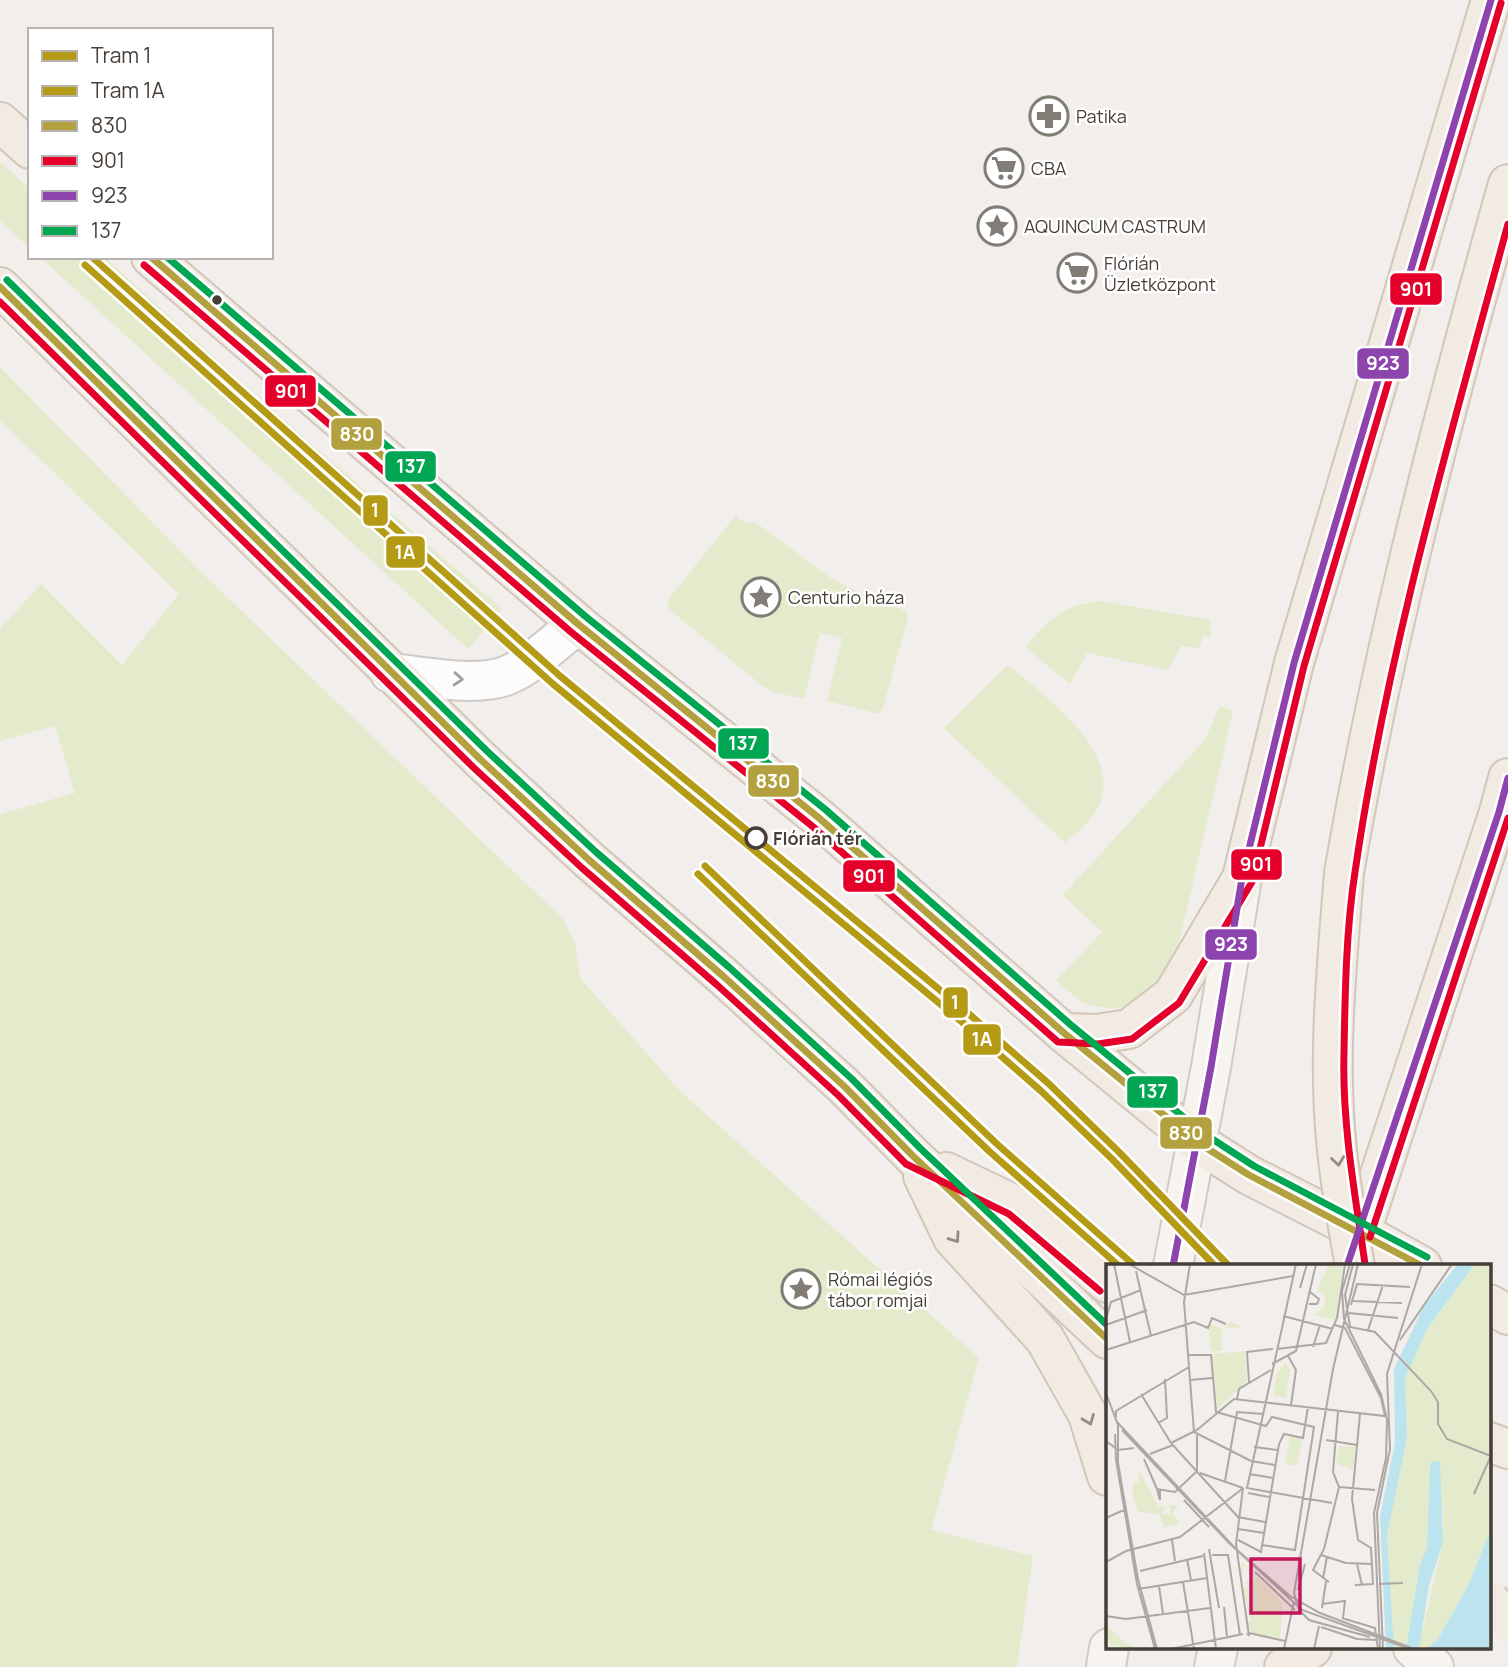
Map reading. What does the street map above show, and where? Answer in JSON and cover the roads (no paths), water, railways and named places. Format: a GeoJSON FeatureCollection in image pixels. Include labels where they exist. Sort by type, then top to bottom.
{"type":"FeatureCollection","features":[{"type":"Feature","properties":{"kind":"main road"},"geometry":{"type":"LineString","coordinates":[[1173,1264],[1242,878],[1294,663],[1491,0]]}},
{"type":"Feature","properties":{"kind":"main road"},"geometry":{"type":"LineString","coordinates":[[0,122],[28,147]]}},
{"type":"Feature","properties":{"kind":"main road"},"geometry":{"type":"LineString","coordinates":[[1354,1255],[1337,1149],[1333,1055],[1344,873],[1363,762],[1390,635],[1438,436],[1508,184]]}},
{"type":"Feature","properties":{"kind":"main road"},"geometry":{"type":"LineString","coordinates":[[153,259],[578,624],[819,818],[1064,1033],[1197,1142],[1249,1175],[1354,1255],[1410,1264]]}},
{"type":"Feature","properties":{"kind":"main road"},"geometry":{"type":"LineString","coordinates":[[0,287],[137,419],[390,673],[589,860],[723,976],[845,1087],[913,1156],[1106,1338]]}},
{"type":"Feature","properties":{"kind":"main road"},"geometry":{"type":"LineString","coordinates":[[1354,1255],[1508,778]]}},
{"type":"Feature","properties":{"kind":"main road"},"geometry":{"type":"LineString","coordinates":[[1064,1033],[1097,1034],[1129,1029],[1173,995],[1242,878]]}},
{"type":"Feature","properties":{"kind":"main road"},"geometry":{"type":"LineString","coordinates":[[913,1156],[1015,1205],[1106,1282]]}},
{"type":"Feature","properties":{"kind":"main road"},"geometry":{"type":"LineString","coordinates":[[913,1156],[953,1238],[1045,1339],[1088,1415],[1106,1473]]}},
{"type":"Feature","properties":{"kind":"main road"},"geometry":{"type":"LineString","coordinates":[[1490,1305],[1508,1315]]}},
{"type":"Feature","properties":{"kind":"main road"},"geometry":{"type":"LineString","coordinates":[[1490,1441],[1508,1448]]}},
{"type":"Feature","properties":{"kind":"main road"},"geometry":{"type":"LineString","coordinates":[[1490,1600],[1508,1611]]}},
{"type":"Feature","properties":{"kind":"main road"},"geometry":{"type":"LineString","coordinates":[[1490,1600],[1508,1621]]}},
{"type":"Feature","properties":{"kind":"main road"},"geometry":{"type":"LineString","coordinates":[[1490,1613],[1508,1621]]}},
{"type":"Feature","properties":{"kind":"main road"},"geometry":{"type":"LineString","coordinates":[[1284,1667],[1309,1650]]}},
{"type":"Feature","properties":{"kind":"main road"},"geometry":{"type":"LineString","coordinates":[[1415,1650],[1434,1667]]}},
{"type":"Feature","properties":{"kind":"street"},"geometry":{"type":"LineString","coordinates":[[390,673],[493,680],[509,674],[578,624]]}},
{"type":"Feature","properties":{"kind":"tram line","name":"1"},"geometry":{"type":"LineString","coordinates":[[94,259],[560,676],[969,1014],[1048,1083],[1227,1264]]}},
{"type":"Feature","properties":{"kind":"tram line","name":"1A"},"geometry":{"type":"LineString","coordinates":[[85,265],[553,684],[962,1022],[1041,1091],[1112,1159],[1213,1264]]}},
{"type":"Feature","properties":{"kind":"tram line","name":"1"},"geometry":{"type":"LineString","coordinates":[[705,866],[997,1144],[1133,1264]]}},
{"type":"Feature","properties":{"kind":"tram line","name":"1A"},"geometry":{"type":"LineString","coordinates":[[698,874],[990,1152],[1117,1264]]}},
{"type":"Feature","properties":{"kind":"place","name":"Patika"},"geometry":{"type":"Point","coordinates":[1049,116]}},
{"type":"Feature","properties":{"kind":"place","name":"CBA"},"geometry":{"type":"Point","coordinates":[1004,168]}},
{"type":"Feature","properties":{"kind":"place","name":"AQUINCUM CASTRUM"},"geometry":{"type":"Point","coordinates":[997,226]}},
{"type":"Feature","properties":{"kind":"place","name":"Flórián Üzletközpont"},"geometry":{"type":"Point","coordinates":[1077,273]}},
{"type":"Feature","properties":{"kind":"place","name":"Centurio háza"},"geometry":{"type":"Point","coordinates":[761,597]}},
{"type":"Feature","properties":{"kind":"place","name":"Flórián tér"},"geometry":{"type":"Point","coordinates":[756,838]}},
{"type":"Feature","properties":{"kind":"place","name":"Római légiós tábor romjai"},"geometry":{"type":"Point","coordinates":[801,1289]}}]}
